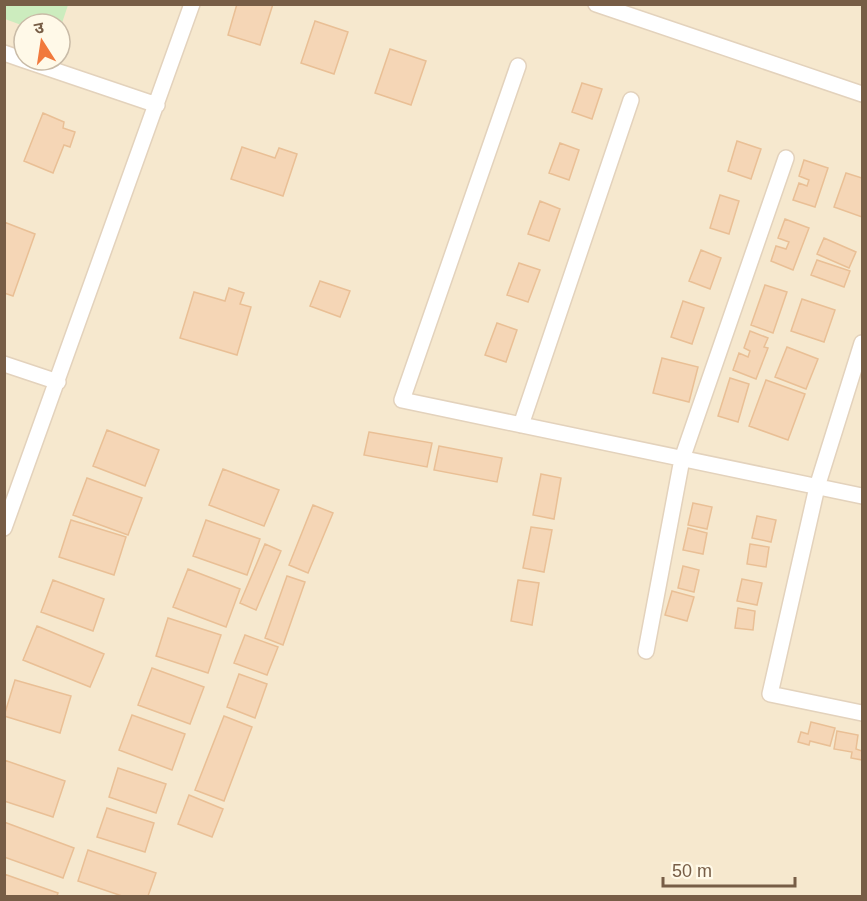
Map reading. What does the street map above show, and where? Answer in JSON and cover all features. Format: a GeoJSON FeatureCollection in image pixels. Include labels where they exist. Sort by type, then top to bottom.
{"type":"FeatureCollection","features":[{"type":"Feature","properties":{"kind":"street"},"geometry":{"type":"LineString","coordinates":[[4,528],[192,4]]}},
{"type":"Feature","properties":{"kind":"street"},"geometry":{"type":"LineString","coordinates":[[596,4],[862,94]]}},
{"type":"Feature","properties":{"kind":"street"},"geometry":{"type":"LineString","coordinates":[[518,66],[402,400],[862,496]]}},
{"type":"Feature","properties":{"kind":"street"},"geometry":{"type":"LineString","coordinates":[[59,72],[157,105]]}},
{"type":"Feature","properties":{"kind":"street"},"geometry":{"type":"LineString","coordinates":[[521,425],[631,100]]}},
{"type":"Feature","properties":{"kind":"street"},"geometry":{"type":"LineString","coordinates":[[646,651],[682,459],[786,158]]}},
{"type":"Feature","properties":{"kind":"street"},"geometry":{"type":"LineString","coordinates":[[862,343],[817,487],[770,694],[862,713]]}},
{"type":"Feature","properties":{"kind":"street"},"geometry":{"type":"LineString","coordinates":[[4,364],[57,382]]}},
{"type":"Feature","properties":{"kind":"shaded area"},"geometry":{"type":"Polygon","coordinates":[[[5,5],[862,5],[862,896],[5,896],[5,5]]]}},
{"type":"Feature","properties":{"kind":"green space"},"geometry":{"type":"Polygon","coordinates":[[[5,4],[68,4],[66,12],[12,12],[12,22],[5,19],[5,4]]]}},
{"type":"Feature","properties":{"kind":"building"},"geometry":{"type":"Polygon","coordinates":[[[237,4],[273,4],[260,45],[228,35],[237,4]]]}},
{"type":"Feature","properties":{"kind":"building"},"geometry":{"type":"Polygon","coordinates":[[[315,21],[348,32],[334,74],[301,63],[315,21]]]}},
{"type":"Feature","properties":{"kind":"building"},"geometry":{"type":"Polygon","coordinates":[[[390,49],[426,61],[411,105],[375,93],[390,49]]]}},
{"type":"Feature","properties":{"kind":"building"},"geometry":{"type":"Polygon","coordinates":[[[582,83],[602,89],[592,119],[572,112],[582,83]]]}},
{"type":"Feature","properties":{"kind":"building"},"geometry":{"type":"Polygon","coordinates":[[[43,113],[64,122],[63,128],[75,132],[70,147],[64,145],[53,173],[24,161],[43,113]]]}},
{"type":"Feature","properties":{"kind":"building"},"geometry":{"type":"Polygon","coordinates":[[[737,141],[761,149],[751,179],[728,171],[737,141]]]}},
{"type":"Feature","properties":{"kind":"building"},"geometry":{"type":"Polygon","coordinates":[[[560,143],[579,150],[569,180],[549,173],[560,143]]]}},
{"type":"Feature","properties":{"kind":"building"},"geometry":{"type":"Polygon","coordinates":[[[242,147],[275,158],[279,148],[297,154],[283,196],[231,179],[242,147]]]}},
{"type":"Feature","properties":{"kind":"building"},"geometry":{"type":"Polygon","coordinates":[[[804,160],[828,168],[815,207],[793,200],[799,183],[807,186],[809,180],[799,176],[804,160]]]}},
{"type":"Feature","properties":{"kind":"building"},"geometry":{"type":"Polygon","coordinates":[[[846,173],[862,178],[862,217],[834,207],[846,173]]]}},
{"type":"Feature","properties":{"kind":"building"},"geometry":{"type":"Polygon","coordinates":[[[720,195],[739,201],[729,234],[710,228],[720,195]]]}},
{"type":"Feature","properties":{"kind":"building"},"geometry":{"type":"Polygon","coordinates":[[[540,201],[560,209],[549,241],[528,234],[540,201]]]}},
{"type":"Feature","properties":{"kind":"building"},"geometry":{"type":"Polygon","coordinates":[[[785,219],[809,228],[793,270],[771,261],[776,246],[786,249],[789,242],[778,238],[785,219]]]}},
{"type":"Feature","properties":{"kind":"building"},"geometry":{"type":"Polygon","coordinates":[[[4,222],[35,234],[13,296],[4,293],[4,222]]]}},
{"type":"Feature","properties":{"kind":"building"},"geometry":{"type":"Polygon","coordinates":[[[824,238],[856,252],[849,268],[817,254],[824,238]]]}},
{"type":"Feature","properties":{"kind":"building"},"geometry":{"type":"Polygon","coordinates":[[[701,250],[721,258],[710,289],[689,281],[701,250]]]}},
{"type":"Feature","properties":{"kind":"building"},"geometry":{"type":"Polygon","coordinates":[[[817,260],[850,271],[844,287],[811,275],[817,260]]]}},
{"type":"Feature","properties":{"kind":"building"},"geometry":{"type":"Polygon","coordinates":[[[519,263],[540,270],[528,302],[507,295],[519,263]]]}},
{"type":"Feature","properties":{"kind":"building"},"geometry":{"type":"Polygon","coordinates":[[[320,281],[350,291],[340,317],[310,306],[320,281]]]}},
{"type":"Feature","properties":{"kind":"building"},"geometry":{"type":"Polygon","coordinates":[[[765,285],[787,292],[773,333],[751,325],[765,285]]]}},
{"type":"Feature","properties":{"kind":"building"},"geometry":{"type":"Polygon","coordinates":[[[229,288],[244,293],[240,304],[251,307],[237,355],[180,338],[194,292],[225,301],[229,288]]]}},
{"type":"Feature","properties":{"kind":"building"},"geometry":{"type":"Polygon","coordinates":[[[802,299],[835,310],[824,342],[791,331],[802,299]]]}},
{"type":"Feature","properties":{"kind":"building"},"geometry":{"type":"Polygon","coordinates":[[[683,301],[704,308],[692,344],[671,337],[683,301]]]}},
{"type":"Feature","properties":{"kind":"building"},"geometry":{"type":"Polygon","coordinates":[[[497,323],[517,330],[506,362],[485,355],[497,323]]]}},
{"type":"Feature","properties":{"kind":"building"},"geometry":{"type":"Polygon","coordinates":[[[750,331],[768,338],[764,347],[768,348],[756,379],[733,370],[739,353],[748,357],[750,351],[744,348],[750,331]]]}},
{"type":"Feature","properties":{"kind":"building"},"geometry":{"type":"Polygon","coordinates":[[[787,347],[818,359],[806,389],[775,377],[787,347]]]}},
{"type":"Feature","properties":{"kind":"building"},"geometry":{"type":"Polygon","coordinates":[[[662,358],[698,367],[689,402],[653,393],[662,358]]]}},
{"type":"Feature","properties":{"kind":"building"},"geometry":{"type":"Polygon","coordinates":[[[730,378],[749,384],[738,422],[718,416],[730,378]]]}},
{"type":"Feature","properties":{"kind":"building"},"geometry":{"type":"Polygon","coordinates":[[[766,380],[805,394],[788,440],[749,426],[766,380]]]}},
{"type":"Feature","properties":{"kind":"building"},"geometry":{"type":"Polygon","coordinates":[[[107,430],[159,450],[145,486],[93,466],[107,430]]]}},
{"type":"Feature","properties":{"kind":"building"},"geometry":{"type":"Polygon","coordinates":[[[369,432],[432,443],[427,467],[364,455],[369,432]]]}},
{"type":"Feature","properties":{"kind":"building"},"geometry":{"type":"Polygon","coordinates":[[[439,446],[502,458],[497,482],[434,470],[439,446]]]}},
{"type":"Feature","properties":{"kind":"building"},"geometry":{"type":"Polygon","coordinates":[[[223,469],[279,490],[264,526],[209,505],[223,469]]]}},
{"type":"Feature","properties":{"kind":"building"},"geometry":{"type":"Polygon","coordinates":[[[541,474],[561,478],[554,519],[533,515],[541,474]]]}},
{"type":"Feature","properties":{"kind":"building"},"geometry":{"type":"Polygon","coordinates":[[[87,478],[142,498],[128,535],[73,515],[87,478]]]}},
{"type":"Feature","properties":{"kind":"building"},"geometry":{"type":"Polygon","coordinates":[[[693,503],[712,507],[707,529],[688,525],[693,503]]]}},
{"type":"Feature","properties":{"kind":"building"},"geometry":{"type":"Polygon","coordinates":[[[313,505],[333,513],[308,573],[289,565],[313,505]]]}},
{"type":"Feature","properties":{"kind":"building"},"geometry":{"type":"Polygon","coordinates":[[[757,516],[776,520],[771,542],[752,538],[757,516]]]}},
{"type":"Feature","properties":{"kind":"building"},"geometry":{"type":"Polygon","coordinates":[[[71,520],[126,537],[114,575],[59,557],[71,520]]]}},
{"type":"Feature","properties":{"kind":"building"},"geometry":{"type":"Polygon","coordinates":[[[206,520],[260,539],[247,575],[193,556],[206,520]]]}},
{"type":"Feature","properties":{"kind":"building"},"geometry":{"type":"Polygon","coordinates":[[[531,527],[552,530],[544,572],[523,568],[531,527]]]}},
{"type":"Feature","properties":{"kind":"building"},"geometry":{"type":"Polygon","coordinates":[[[688,528],[707,533],[703,554],[683,550],[688,528]]]}},
{"type":"Feature","properties":{"kind":"building"},"geometry":{"type":"Polygon","coordinates":[[[265,544],[281,551],[256,610],[240,603],[265,544]]]}},
{"type":"Feature","properties":{"kind":"building"},"geometry":{"type":"Polygon","coordinates":[[[750,544],[769,547],[766,567],[747,564],[750,544]]]}},
{"type":"Feature","properties":{"kind":"building"},"geometry":{"type":"Polygon","coordinates":[[[683,566],[699,570],[694,592],[678,588],[683,566]]]}},
{"type":"Feature","properties":{"kind":"building"},"geometry":{"type":"Polygon","coordinates":[[[188,569],[240,589],[226,627],[173,607],[188,569]]]}},
{"type":"Feature","properties":{"kind":"building"},"geometry":{"type":"Polygon","coordinates":[[[287,576],[305,582],[283,645],[265,638],[287,576]]]}},
{"type":"Feature","properties":{"kind":"building"},"geometry":{"type":"Polygon","coordinates":[[[742,579],[762,583],[757,605],[737,601],[742,579]]]}},
{"type":"Feature","properties":{"kind":"building"},"geometry":{"type":"Polygon","coordinates":[[[53,580],[104,599],[93,631],[41,612],[53,580]]]}},
{"type":"Feature","properties":{"kind":"building"},"geometry":{"type":"Polygon","coordinates":[[[518,580],[539,583],[532,625],[511,621],[518,580]]]}},
{"type":"Feature","properties":{"kind":"building"},"geometry":{"type":"Polygon","coordinates":[[[672,591],[694,597],[687,621],[665,615],[672,591]]]}},
{"type":"Feature","properties":{"kind":"building"},"geometry":{"type":"Polygon","coordinates":[[[738,608],[755,611],[753,630],[735,628],[738,608]]]}},
{"type":"Feature","properties":{"kind":"building"},"geometry":{"type":"Polygon","coordinates":[[[168,618],[221,635],[208,673],[156,656],[168,618]]]}},
{"type":"Feature","properties":{"kind":"building"},"geometry":{"type":"Polygon","coordinates":[[[37,626],[104,654],[90,687],[23,660],[37,626]]]}},
{"type":"Feature","properties":{"kind":"building"},"geometry":{"type":"Polygon","coordinates":[[[245,635],[278,647],[267,675],[234,663],[245,635]]]}},
{"type":"Feature","properties":{"kind":"building"},"geometry":{"type":"Polygon","coordinates":[[[152,668],[204,687],[190,724],[138,705],[152,668]]]}},
{"type":"Feature","properties":{"kind":"building"},"geometry":{"type":"Polygon","coordinates":[[[239,674],[267,684],[255,718],[227,707],[239,674]]]}},
{"type":"Feature","properties":{"kind":"building"},"geometry":{"type":"Polygon","coordinates":[[[15,680],[71,696],[60,733],[4,716],[15,680]]]}},
{"type":"Feature","properties":{"kind":"building"},"geometry":{"type":"Polygon","coordinates":[[[132,715],[185,734],[172,770],[119,750],[132,715]]]}},
{"type":"Feature","properties":{"kind":"building"},"geometry":{"type":"Polygon","coordinates":[[[224,716],[252,727],[224,801],[195,790],[224,716]]]}},
{"type":"Feature","properties":{"kind":"building"},"geometry":{"type":"Polygon","coordinates":[[[811,722],[835,728],[830,746],[810,741],[809,745],[798,742],[801,732],[808,734],[811,722]]]}},
{"type":"Feature","properties":{"kind":"building"},"geometry":{"type":"Polygon","coordinates":[[[837,731],[858,735],[856,749],[862,751],[862,760],[851,758],[852,752],[834,749],[837,731]]]}},
{"type":"Feature","properties":{"kind":"building"},"geometry":{"type":"Polygon","coordinates":[[[4,760],[65,781],[53,817],[4,801],[4,760]]]}},
{"type":"Feature","properties":{"kind":"building"},"geometry":{"type":"Polygon","coordinates":[[[118,768],[166,784],[156,813],[109,797],[118,768]]]}},
{"type":"Feature","properties":{"kind":"building"},"geometry":{"type":"Polygon","coordinates":[[[189,795],[223,809],[212,837],[178,824],[189,795]]]}},
{"type":"Feature","properties":{"kind":"building"},"geometry":{"type":"Polygon","coordinates":[[[107,808],[154,823],[145,852],[97,837],[107,808]]]}},
{"type":"Feature","properties":{"kind":"building"},"geometry":{"type":"Polygon","coordinates":[[[4,822],[74,848],[63,878],[4,857],[4,822]]]}},
{"type":"Feature","properties":{"kind":"building"},"geometry":{"type":"Polygon","coordinates":[[[88,850],[156,873],[148,896],[122,896],[78,881],[88,850]]]}},
{"type":"Feature","properties":{"kind":"building"},"geometry":{"type":"Polygon","coordinates":[[[4,874],[58,893],[57,896],[4,896],[4,874]]]}}]}
